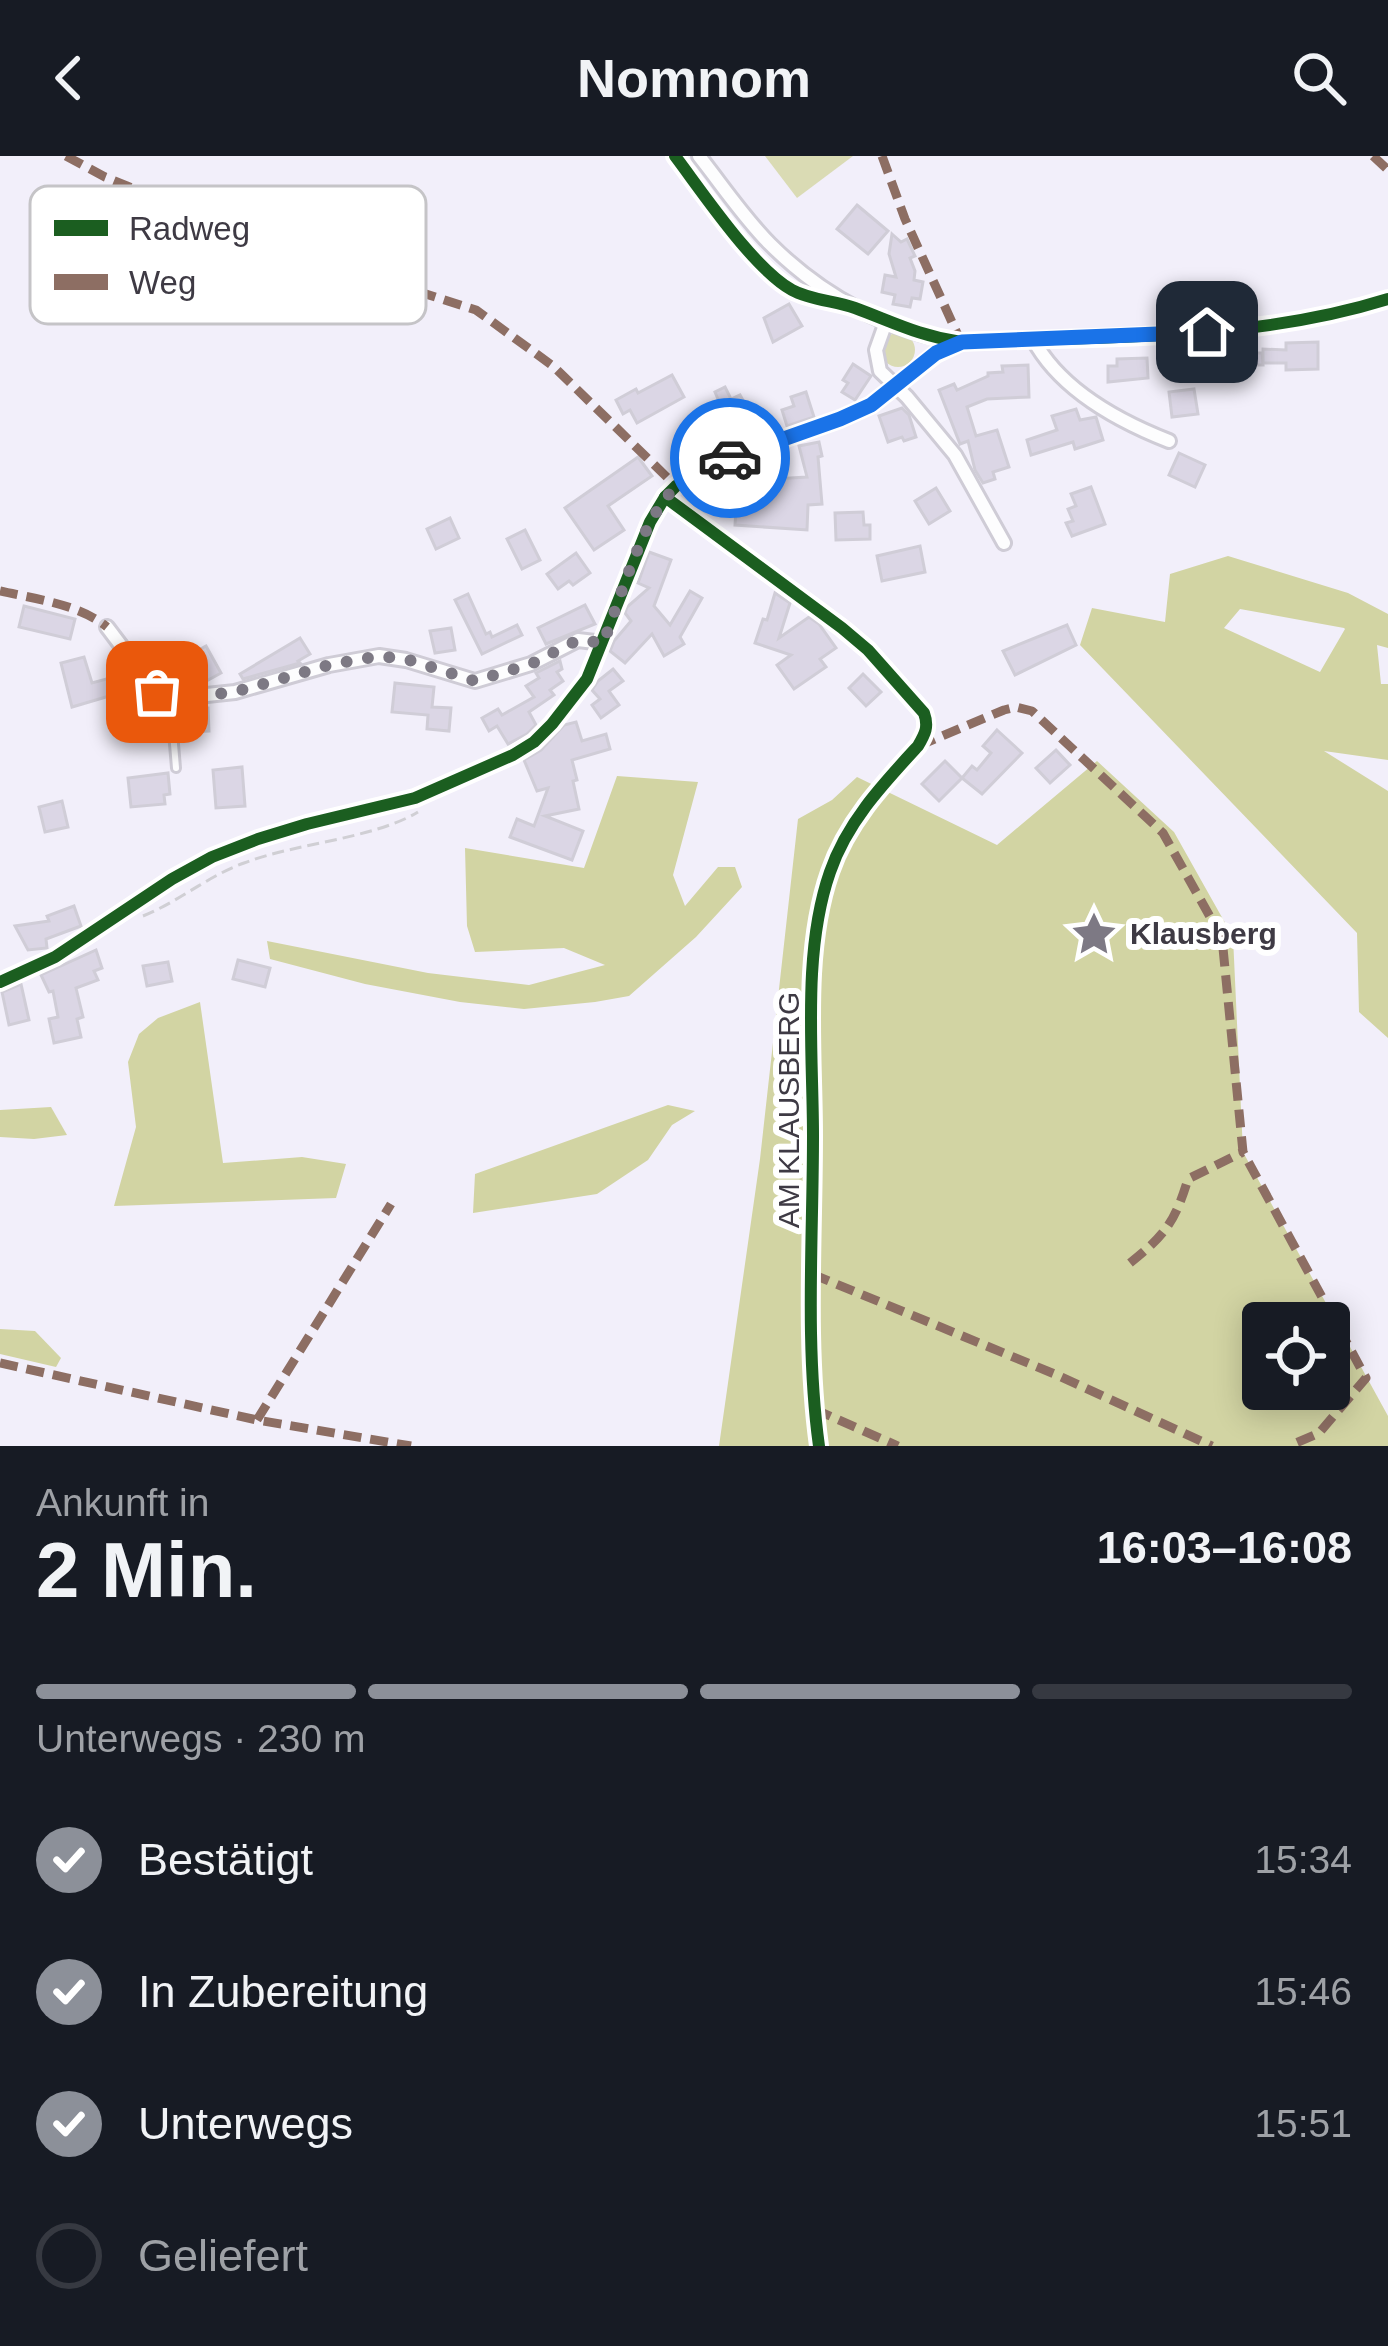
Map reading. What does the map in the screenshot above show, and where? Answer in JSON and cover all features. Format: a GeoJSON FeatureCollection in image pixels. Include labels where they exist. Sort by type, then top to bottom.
{"type":"FeatureCollection","features":[{"type":"Feature","properties":{"kind":"street"},"geometry":{"type":"LineString","coordinates":[[698,156],[766,241],[804,275],[833,296],[886,322],[934,338],[962,342],[1207,332],[1271,325],[1388,299]]}},
{"type":"Feature","properties":{"kind":"street"},"geometry":{"type":"LineString","coordinates":[[886,322],[876,356],[880,371],[955,455],[1004,542]]}},
{"type":"Feature","properties":{"kind":"street"},"geometry":{"type":"LineString","coordinates":[[1033,339],[1050,366],[1101,407],[1169,441]]}},
{"type":"Feature","properties":{"kind":"street"},"geometry":{"type":"LineString","coordinates":[[0,982],[56,957],[212,857],[307,824],[415,798],[534,742],[587,680],[650,522],[665,497],[706,466],[871,405],[936,353],[962,342]]}},
{"type":"Feature","properties":{"kind":"street","name":"AM KLAUSBERG"},"geometry":{"type":"LineString","coordinates":[[665,497],[868,650],[927,722],[918,746],[859,814],[829,873],[818,915],[813,979],[811,1342],[819,1446]]}},
{"type":"Feature","properties":{"kind":"street"},"geometry":{"type":"LineString","coordinates":[[107,627],[157,692],[170,696],[235,692],[379,656],[406,659],[475,681],[531,664],[578,640],[603,643]]}},
{"type":"Feature","properties":{"kind":"lane"},"geometry":{"type":"LineString","coordinates":[[170,696],[176,768]]}},
{"type":"Feature","properties":{"kind":"path"},"geometry":{"type":"LineString","coordinates":[[117,916],[146,916],[242,864],[391,824],[423,809]]}},
{"type":"Feature","properties":{"kind":"green space"},"geometry":{"type":"Polygon","coordinates":[[[765,156],[853,156],[797,198],[765,156]]]}},
{"type":"Feature","properties":{"kind":"green space"},"geometry":{"type":"Polygon","coordinates":[[[898,333],[910,338],[915,350],[910,362],[898,367],[886,362],[881,350],[886,338],[898,333]]]}},
{"type":"Feature","properties":{"kind":"green space"},"geometry":{"type":"Polygon","coordinates":[[[1228,556],[1348,593],[1388,614],[1388,648],[1377,645],[1381,684],[1388,684],[1388,760],[1324,751],[1388,791],[1388,1038],[1359,1012],[1357,933],[1080,645],[1092,608],[1165,622],[1170,574],[1228,556]],[[1240,609],[1224,628],[1320,672],[1345,629],[1240,609]]]}},
{"type":"Feature","properties":{"kind":"green space"},"geometry":{"type":"Polygon","coordinates":[[[1097,761],[1174,832],[1233,937],[1243,1152],[1325,1302],[1242,1302],[1242,1410],[1350,1410],[1350,1347],[1388,1416],[1388,1446],[719,1446],[760,1159],[798,819],[832,800],[857,777],[997,845],[1097,761]]]}},
{"type":"Feature","properties":{"kind":"green space"},"geometry":{"type":"Polygon","coordinates":[[[617,776],[698,782],[673,875],[685,906],[718,867],[735,867],[742,887],[696,937],[629,996],[524,1009],[365,984],[270,959],[267,941],[428,973],[529,985],[605,965],[564,948],[475,952],[467,926],[465,848],[584,868],[617,776]]]}},
{"type":"Feature","properties":{"kind":"green space"},"geometry":{"type":"Polygon","coordinates":[[[200,1002],[223,1163],[302,1157],[346,1164],[336,1198],[114,1206],[136,1127],[128,1062],[139,1034],[158,1018],[200,1002]]]}},
{"type":"Feature","properties":{"kind":"green space"},"geometry":{"type":"Polygon","coordinates":[[[668,1105],[695,1111],[672,1125],[648,1160],[597,1194],[473,1213],[475,1174],[668,1105]]]}},
{"type":"Feature","properties":{"kind":"green space"},"geometry":{"type":"Polygon","coordinates":[[[51,1107],[67,1135],[0,1137],[0,1110],[51,1107]]]}},
{"type":"Feature","properties":{"kind":"green space"},"geometry":{"type":"Polygon","coordinates":[[[0,1329],[35,1331],[61,1358],[56,1367],[0,1354],[0,1329]]]}},
{"type":"Feature","properties":{"kind":"building"},"geometry":{"type":"Polygon","coordinates":[[[857,205],[888,231],[868,254],[837,229],[857,205]]]}},
{"type":"Feature","properties":{"kind":"building"},"geometry":{"type":"Polygon","coordinates":[[[892,234],[901,242],[907,239],[915,256],[910,258],[914,280],[923,282],[920,299],[912,298],[910,307],[893,304],[895,295],[882,292],[885,275],[896,277],[889,254],[892,234]]]}},
{"type":"Feature","properties":{"kind":"building"},"geometry":{"type":"Polygon","coordinates":[[[789,304],[802,326],[773,342],[764,318],[789,304]]]}},
{"type":"Feature","properties":{"kind":"building"},"geometry":{"type":"Polygon","coordinates":[[[1318,342],[1318,369],[1286,370],[1286,363],[1263,363],[1263,349],[1286,350],[1286,343],[1318,342]]]}},
{"type":"Feature","properties":{"kind":"building"},"geometry":{"type":"Polygon","coordinates":[[[1232,350],[1262,353],[1263,365],[1199,368],[1232,350]]]}},
{"type":"Feature","properties":{"kind":"building"},"geometry":{"type":"Polygon","coordinates":[[[1147,358],[1148,378],[1108,382],[1108,366],[1117,366],[1117,359],[1147,358]]]}},
{"type":"Feature","properties":{"kind":"building"},"geometry":{"type":"Polygon","coordinates":[[[853,364],[871,376],[855,400],[842,392],[853,364]]]}},
{"type":"Feature","properties":{"kind":"building"},"geometry":{"type":"Polygon","coordinates":[[[1028,365],[1029,397],[987,399],[967,407],[976,436],[997,430],[1009,467],[993,472],[995,479],[983,483],[968,441],[960,444],[939,390],[954,384],[957,390],[988,373],[1003,372],[1002,366],[1028,365]]]}},
{"type":"Feature","properties":{"kind":"building"},"geometry":{"type":"Polygon","coordinates":[[[672,375],[684,397],[637,423],[630,410],[623,414],[616,400],[672,375]]]}},
{"type":"Feature","properties":{"kind":"building"},"geometry":{"type":"Polygon","coordinates":[[[725,387],[731,399],[740,395],[744,402],[720,418],[738,413],[750,439],[691,462],[682,442],[710,428],[702,413],[720,404],[715,392],[725,387]]]}},
{"type":"Feature","properties":{"kind":"building"},"geometry":{"type":"Polygon","coordinates":[[[1194,389],[1198,414],[1172,417],[1169,392],[1194,389]]]}},
{"type":"Feature","properties":{"kind":"building"},"geometry":{"type":"Polygon","coordinates":[[[806,392],[814,417],[787,426],[782,410],[794,406],[791,397],[806,392]]]}},
{"type":"Feature","properties":{"kind":"building"},"geometry":{"type":"Polygon","coordinates":[[[902,408],[916,437],[888,442],[879,416],[902,408]]]}},
{"type":"Feature","properties":{"kind":"building"},"geometry":{"type":"Polygon","coordinates":[[[1076,409],[1080,420],[1096,417],[1103,440],[1075,449],[1073,442],[1031,455],[1027,440],[1057,430],[1052,416],[1076,409]]]}},
{"type":"Feature","properties":{"kind":"building"},"geometry":{"type":"Polygon","coordinates":[[[819,442],[822,504],[808,505],[807,530],[735,525],[736,509],[746,511],[731,469],[765,456],[774,479],[807,477],[799,446],[819,442]]]}},
{"type":"Feature","properties":{"kind":"building"},"geometry":{"type":"Polygon","coordinates":[[[1179,453],[1205,465],[1195,487],[1169,475],[1179,453]]]}},
{"type":"Feature","properties":{"kind":"building"},"geometry":{"type":"Polygon","coordinates":[[[638,457],[652,476],[608,506],[624,530],[594,550],[565,508],[638,457]]]}},
{"type":"Feature","properties":{"kind":"building"},"geometry":{"type":"Polygon","coordinates":[[[1091,487],[1105,524],[1072,536],[1066,523],[1073,521],[1068,509],[1076,506],[1071,494],[1091,487]]]}},
{"type":"Feature","properties":{"kind":"building"},"geometry":{"type":"Polygon","coordinates":[[[936,488],[950,511],[929,524],[915,501],[936,488]]]}},
{"type":"Feature","properties":{"kind":"building"},"geometry":{"type":"Polygon","coordinates":[[[863,512],[870,539],[836,540],[835,513],[863,512]]]}},
{"type":"Feature","properties":{"kind":"building"},"geometry":{"type":"Polygon","coordinates":[[[450,518],[459,538],[436,549],[427,529],[450,518]]]}},
{"type":"Feature","properties":{"kind":"building"},"geometry":{"type":"Polygon","coordinates":[[[525,530],[540,560],[522,569],[507,539],[525,530]]]}},
{"type":"Feature","properties":{"kind":"building"},"geometry":{"type":"Polygon","coordinates":[[[920,546],[925,572],[882,581],[877,556],[920,546]]]}},
{"type":"Feature","properties":{"kind":"building"},"geometry":{"type":"Polygon","coordinates":[[[649,552],[671,560],[654,606],[670,625],[690,591],[702,598],[680,637],[684,644],[664,656],[652,634],[625,663],[610,651],[631,621],[627,607],[649,588],[638,583],[649,552]]]}},
{"type":"Feature","properties":{"kind":"building"},"geometry":{"type":"Polygon","coordinates":[[[576,553],[590,573],[558,589],[547,574],[576,553]]]}},
{"type":"Feature","properties":{"kind":"building"},"geometry":{"type":"Polygon","coordinates":[[[775,593],[790,603],[779,638],[809,617],[836,648],[820,659],[826,667],[794,689],[777,665],[791,655],[755,643],[775,593]]]}},
{"type":"Feature","properties":{"kind":"building"},"geometry":{"type":"Polygon","coordinates":[[[468,594],[486,634],[492,637],[517,625],[522,635],[482,654],[455,600],[468,594]]]}},
{"type":"Feature","properties":{"kind":"building"},"geometry":{"type":"Polygon","coordinates":[[[585,605],[595,624],[546,644],[538,628],[585,605]]]}},
{"type":"Feature","properties":{"kind":"building"},"geometry":{"type":"Polygon","coordinates":[[[24,606],[75,619],[70,639],[19,627],[24,606]]]}},
{"type":"Feature","properties":{"kind":"building"},"geometry":{"type":"Polygon","coordinates":[[[1067,625],[1076,645],[1015,675],[1003,651],[1067,625]]]}},
{"type":"Feature","properties":{"kind":"building"},"geometry":{"type":"Polygon","coordinates":[[[451,628],[455,650],[435,653],[430,631],[451,628]]]}},
{"type":"Feature","properties":{"kind":"building"},"geometry":{"type":"Polygon","coordinates":[[[300,638],[310,654],[300,663],[243,679],[240,674],[300,638]]]}},
{"type":"Feature","properties":{"kind":"building"},"geometry":{"type":"Polygon","coordinates":[[[206,646],[221,673],[201,684],[186,657],[206,646]]]}},
{"type":"Feature","properties":{"kind":"building"},"geometry":{"type":"Polygon","coordinates":[[[84,657],[92,683],[125,674],[145,701],[131,712],[116,694],[72,707],[61,663],[84,657]]]}},
{"type":"Feature","properties":{"kind":"building"},"geometry":{"type":"Polygon","coordinates":[[[560,661],[562,669],[557,672],[563,681],[550,690],[554,695],[529,712],[536,725],[527,734],[508,744],[497,726],[489,731],[482,718],[498,709],[502,715],[534,697],[526,686],[539,678],[536,673],[560,661]]]}},
{"type":"Feature","properties":{"kind":"building"},"geometry":{"type":"Polygon","coordinates":[[[613,669],[623,681],[609,691],[619,705],[601,718],[592,705],[600,699],[592,690],[613,669]]]}},
{"type":"Feature","properties":{"kind":"building"},"geometry":{"type":"Polygon","coordinates":[[[863,674],[881,692],[866,706],[849,688],[863,674]]]}},
{"type":"Feature","properties":{"kind":"building"},"geometry":{"type":"Polygon","coordinates":[[[395,683],[434,687],[432,707],[451,708],[449,731],[427,729],[428,715],[392,712],[395,683]]]}},
{"type":"Feature","properties":{"kind":"building"},"geometry":{"type":"Polygon","coordinates":[[[187,708],[208,708],[209,731],[181,732],[179,715],[187,715],[187,708]]]}},
{"type":"Feature","properties":{"kind":"building"},"geometry":{"type":"Polygon","coordinates":[[[576,722],[582,741],[606,734],[610,749],[572,760],[579,809],[545,816],[583,831],[572,860],[510,837],[517,819],[534,826],[548,788],[537,791],[524,760],[541,750],[564,725],[576,722]]]}},
{"type":"Feature","properties":{"kind":"building"},"geometry":{"type":"Polygon","coordinates":[[[997,730],[1022,753],[982,794],[962,778],[972,766],[977,770],[991,753],[983,746],[997,730]]]}},
{"type":"Feature","properties":{"kind":"building"},"geometry":{"type":"Polygon","coordinates":[[[1056,750],[1070,765],[1050,783],[1036,768],[1056,750]]]}},
{"type":"Feature","properties":{"kind":"building"},"geometry":{"type":"Polygon","coordinates":[[[945,761],[962,778],[939,801],[922,784],[945,761]]]}},
{"type":"Feature","properties":{"kind":"building"},"geometry":{"type":"Polygon","coordinates":[[[242,767],[245,806],[216,808],[213,770],[242,767]]]}},
{"type":"Feature","properties":{"kind":"building"},"geometry":{"type":"Polygon","coordinates":[[[168,773],[170,794],[164,795],[165,804],[131,807],[128,778],[168,773]]]}},
{"type":"Feature","properties":{"kind":"building"},"geometry":{"type":"Polygon","coordinates":[[[62,801],[68,827],[45,832],[39,807],[62,801]]]}},
{"type":"Feature","properties":{"kind":"building"},"geometry":{"type":"Polygon","coordinates":[[[74,906],[81,926],[46,939],[47,948],[28,950],[15,926],[49,921],[47,916],[74,906]]]}},
{"type":"Feature","properties":{"kind":"building"},"geometry":{"type":"Polygon","coordinates":[[[96,950],[102,968],[94,971],[98,980],[76,988],[83,1017],[77,1019],[81,1037],[54,1043],[49,1019],[58,1017],[53,991],[49,992],[41,975],[96,950]]]}},
{"type":"Feature","properties":{"kind":"building"},"geometry":{"type":"Polygon","coordinates":[[[238,960],[270,968],[265,987],[233,979],[238,960]]]}},
{"type":"Feature","properties":{"kind":"building"},"geometry":{"type":"Polygon","coordinates":[[[168,962],[172,981],[147,986],[143,966],[168,962]]]}},
{"type":"Feature","properties":{"kind":"building"},"geometry":{"type":"Polygon","coordinates":[[[21,984],[29,1020],[9,1025],[2,992],[21,984]]]}},
{"type":"Feature","properties":{"kind":"marked path"},"geometry":{"type":"LineString","coordinates":[[66,156],[127,186]]}},
{"type":"Feature","properties":{"kind":"marked path"},"geometry":{"type":"LineString","coordinates":[[882,156],[961,342]]}},
{"type":"Feature","properties":{"kind":"marked path"},"geometry":{"type":"LineString","coordinates":[[1373,156],[1388,170]]}},
{"type":"Feature","properties":{"kind":"marked path"},"geometry":{"type":"LineString","coordinates":[[426,294],[476,310],[553,366],[676,486]]}},
{"type":"Feature","properties":{"kind":"marked path"},"geometry":{"type":"LineString","coordinates":[[0,591],[70,608],[107,627]]}},
{"type":"Feature","properties":{"kind":"marked path"},"geometry":{"type":"LineString","coordinates":[[918,746],[1004,710],[1032,711],[1163,833],[1222,938],[1243,1152],[1366,1378],[1319,1433],[1289,1446]]}},
{"type":"Feature","properties":{"kind":"marked path"},"geometry":{"type":"LineString","coordinates":[[1130,1263],[1167,1227],[1188,1179],[1243,1152]]}},
{"type":"Feature","properties":{"kind":"marked path"},"geometry":{"type":"LineString","coordinates":[[257,1420],[391,1204]]}},
{"type":"Feature","properties":{"kind":"marked path"},"geometry":{"type":"LineString","coordinates":[[812,1274],[1057,1375],[1212,1446]]}},
{"type":"Feature","properties":{"kind":"marked path"},"geometry":{"type":"LineString","coordinates":[[0,1363],[257,1420],[411,1446]]}},
{"type":"Feature","properties":{"kind":"marked path"},"geometry":{"type":"LineString","coordinates":[[814,1409],[898,1446]]}},
{"type":"Feature","properties":{"kind":"cycle path"},"geometry":{"type":"LineString","coordinates":[[675,156],[745,248],[792,290],[961,342]]}},
{"type":"Feature","properties":{"kind":"cycle path"},"geometry":{"type":"LineString","coordinates":[[0,982],[55,957],[212,857],[307,824],[415,798],[534,742],[587,679],[650,522],[665,497],[706,466],[871,405],[936,354],[961,342],[1230,330],[1336,313],[1388,299]]}},
{"type":"Feature","properties":{"kind":"cycle path"},"geometry":{"type":"LineString","coordinates":[[665,497],[868,650],[925,718],[926,730],[918,746],[867,804],[837,854],[816,935],[811,1002],[811,1330],[819,1446]]}},
{"type":"Feature","properties":{"kind":"way so far"},"geometry":{"type":"LineString","coordinates":[[157,692],[188,697],[235,692],[379,656],[406,659],[475,681],[531,664],[578,640],[603,643],[650,522],[665,497],[687,477],[730,458]]}},
{"type":"Feature","properties":{"kind":"place","name":"Klausberg"},"geometry":{"type":"Point","coordinates":[1094,934]}},
{"type":"Feature","properties":{"kind":"route"},"geometry":{"type":"LineString","coordinates":[[730,458],[871,405],[936,353],[962,342],[1207,332]]}}]}
